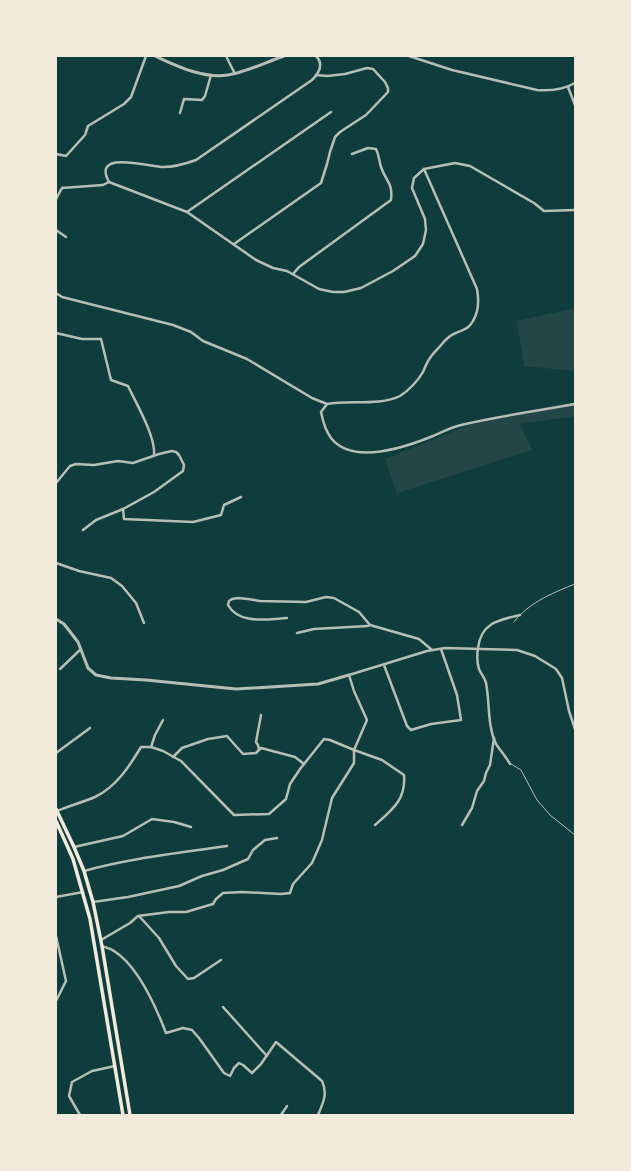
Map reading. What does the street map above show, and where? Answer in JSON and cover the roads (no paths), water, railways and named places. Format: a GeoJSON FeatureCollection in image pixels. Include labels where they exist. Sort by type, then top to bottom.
{"type":"FeatureCollection","features":[{"type":"Feature","properties":{"kind":"main road"},"geometry":{"type":"LineString","coordinates":[[56,810],[74,846],[84,871],[93,902],[102,946],[130,1115]]}},
{"type":"Feature","properties":{"kind":"main road"},"geometry":{"type":"LineString","coordinates":[[56,821],[73,858],[84,892],[90,918],[123,1115]]}},
{"type":"Feature","properties":{"kind":"street"},"geometry":{"type":"LineString","coordinates":[[56,154],[66,156],[85,135],[88,126],[124,104],[131,97],[146,56]]}},
{"type":"Feature","properties":{"kind":"street"},"geometry":{"type":"LineString","coordinates":[[155,56],[195,72],[222,76],[235,74],[284,56]]}},
{"type":"Feature","properties":{"kind":"street"},"geometry":{"type":"LineString","coordinates":[[226,56],[235,74]]}},
{"type":"Feature","properties":{"kind":"street"},"geometry":{"type":"LineString","coordinates":[[316,56],[320,63],[319,72],[312,80],[196,160],[181,166],[163,167],[126,161],[116,162],[110,164],[106,169],[105,176],[109,182],[115,186],[128,189],[187,212],[256,260],[273,268],[293,274],[319,289],[333,292],[344,292],[361,288],[393,271],[414,256],[423,244],[426,230],[425,219],[412,188],[414,178],[424,169],[455,163],[470,166],[534,203],[544,211],[575,210]]}},
{"type":"Feature","properties":{"kind":"street"},"geometry":{"type":"LineString","coordinates":[[409,56],[452,70],[537,90],[550,91],[568,87],[575,83]]}},
{"type":"Feature","properties":{"kind":"street"},"geometry":{"type":"LineString","coordinates":[[234,244],[320,183],[328,164],[335,137],[366,114],[388,92],[385,82],[373,69],[367,68],[345,74],[326,76],[316,75]]}},
{"type":"Feature","properties":{"kind":"street"},"geometry":{"type":"LineString","coordinates":[[180,113],[184,99],[202,100],[205,96],[210,75]]}},
{"type":"Feature","properties":{"kind":"street"},"geometry":{"type":"LineString","coordinates":[[568,87],[575,105]]}},
{"type":"Feature","properties":{"kind":"street"},"geometry":{"type":"LineString","coordinates":[[187,212],[331,112]]}},
{"type":"Feature","properties":{"kind":"street"},"geometry":{"type":"LineString","coordinates":[[293,274],[299,267],[391,200],[392,189],[381,167],[379,155],[376,149],[368,148],[352,154]]}},
{"type":"Feature","properties":{"kind":"street"},"geometry":{"type":"LineString","coordinates":[[56,293],[62,297],[173,325],[192,332],[204,341],[247,359],[312,398],[327,404],[337,402],[368,402],[400,396],[422,374],[430,359],[443,342],[456,333],[466,330],[473,322],[478,310],[477,289],[424,169]]}},
{"type":"Feature","properties":{"kind":"street"},"geometry":{"type":"LineString","coordinates":[[56,199],[62,188],[103,185],[109,182]]}},
{"type":"Feature","properties":{"kind":"street"},"geometry":{"type":"LineString","coordinates":[[56,230],[66,237]]}},
{"type":"Feature","properties":{"kind":"street"},"geometry":{"type":"LineString","coordinates":[[56,333],[82,339],[101,339],[110,380],[128,386],[152,440],[154,456]]}},
{"type":"Feature","properties":{"kind":"street"},"geometry":{"type":"LineString","coordinates":[[327,404],[321,412],[324,425],[333,440],[343,448],[356,452],[374,452],[398,448],[460,425],[575,404]]}},
{"type":"Feature","properties":{"kind":"street"},"geometry":{"type":"LineString","coordinates":[[56,483],[70,466],[76,464],[94,466],[118,461],[133,463],[172,451],[176,452],[184,468],[183,471],[154,492],[123,509],[96,520],[83,530]]}},
{"type":"Feature","properties":{"kind":"street"},"geometry":{"type":"LineString","coordinates":[[123,509],[124,519],[193,522],[221,515],[224,505],[241,496]]}},
{"type":"Feature","properties":{"kind":"street"},"geometry":{"type":"LineString","coordinates":[[56,563],[79,571],[111,578],[122,586],[136,603],[144,623]]}},
{"type":"Feature","properties":{"kind":"street"},"geometry":{"type":"LineString","coordinates":[[287,618],[256,620],[239,615],[231,610],[228,605],[229,601],[232,598],[248,598],[260,602],[306,602],[326,597],[334,598],[359,612],[370,625]]}},
{"type":"Feature","properties":{"kind":"street"},"geometry":{"type":"LineString","coordinates":[[510,764],[497,745],[494,737],[490,720],[486,682],[479,670],[477,655],[479,638],[484,630],[500,620],[520,615]]}},
{"type":"Feature","properties":{"kind":"street"},"geometry":{"type":"LineString","coordinates":[[56,619],[64,624],[78,642],[88,668],[96,675],[111,678],[236,688],[318,684],[432,650],[478,648],[517,650],[535,656],[556,669],[562,678],[569,711],[575,729]]}},
{"type":"Feature","properties":{"kind":"street"},"geometry":{"type":"LineString","coordinates":[[297,633],[314,629],[370,625],[419,639],[432,650]]}},
{"type":"Feature","properties":{"kind":"street"},"geometry":{"type":"LineString","coordinates":[[60,670],[81,649]]}},
{"type":"Feature","properties":{"kind":"street"},"geometry":{"type":"LineString","coordinates":[[384,665],[407,726],[411,730],[431,724],[461,720],[457,695],[441,649]]}},
{"type":"Feature","properties":{"kind":"street"},"geometry":{"type":"LineString","coordinates":[[100,941],[130,923],[138,916],[169,912],[186,912],[213,904],[216,898],[223,893],[290,893],[293,884],[312,863],[322,840],[332,798],[354,762],[354,750],[367,720],[349,676]]}},
{"type":"Feature","properties":{"kind":"street"},"geometry":{"type":"LineString","coordinates":[[259,750],[256,742],[261,715]]}},
{"type":"Feature","properties":{"kind":"street"},"geometry":{"type":"LineString","coordinates":[[151,747],[163,720]]}},
{"type":"Feature","properties":{"kind":"street"},"geometry":{"type":"LineString","coordinates":[[56,753],[90,728]]}},
{"type":"Feature","properties":{"kind":"street"},"geometry":{"type":"LineString","coordinates":[[173,757],[182,748],[208,739],[227,736],[243,754],[256,753],[261,748],[295,757],[304,764]]}},
{"type":"Feature","properties":{"kind":"street"},"geometry":{"type":"LineString","coordinates":[[462,825],[472,808],[476,791],[484,781],[490,765],[494,737]]}},
{"type":"Feature","properties":{"kind":"street"},"geometry":{"type":"LineString","coordinates":[[56,810],[96,797],[112,786],[132,764],[141,747],[151,747],[163,750],[181,762],[234,815],[269,814],[286,799],[290,784],[324,739],[382,760],[404,775],[405,786],[401,797],[394,808],[375,825]]}},
{"type":"Feature","properties":{"kind":"street"},"geometry":{"type":"LineString","coordinates":[[74,846],[123,836],[152,819],[174,822],[191,827]]}},
{"type":"Feature","properties":{"kind":"street"},"geometry":{"type":"LineString","coordinates":[[93,902],[128,897],[179,886],[248,859],[253,850],[265,840],[277,838]]}},
{"type":"Feature","properties":{"kind":"street"},"geometry":{"type":"LineString","coordinates":[[84,871],[159,856],[227,846]]}},
{"type":"Feature","properties":{"kind":"street"},"geometry":{"type":"LineString","coordinates":[[56,897],[84,892]]}},
{"type":"Feature","properties":{"kind":"street"},"geometry":{"type":"LineString","coordinates":[[138,916],[159,938],[176,966],[188,979],[194,978],[221,960]]}},
{"type":"Feature","properties":{"kind":"street"},"geometry":{"type":"LineString","coordinates":[[56,936],[66,981],[56,1001]]}},
{"type":"Feature","properties":{"kind":"street"},"geometry":{"type":"LineString","coordinates":[[102,946],[114,950],[131,967],[141,980],[154,1002],[166,1033],[182,1028],[192,1030],[208,1049],[224,1073],[230,1076],[234,1068],[239,1064],[243,1065],[252,1073],[262,1064],[276,1042],[322,1081],[325,1087],[326,1095],[318,1115]]}},
{"type":"Feature","properties":{"kind":"street"},"geometry":{"type":"LineString","coordinates":[[223,1007],[267,1056]]}},
{"type":"Feature","properties":{"kind":"street"},"geometry":{"type":"LineString","coordinates":[[80,1115],[69,1096],[72,1082],[92,1071],[115,1066]]}},
{"type":"Feature","properties":{"kind":"street"},"geometry":{"type":"LineString","coordinates":[[281,1115],[287,1106]]}},
{"type":"Feature","properties":{"kind":"lane"},"geometry":{"type":"LineString","coordinates":[[514,622],[534,602],[575,584]]}},
{"type":"Feature","properties":{"kind":"lane"},"geometry":{"type":"LineString","coordinates":[[510,764],[522,770],[537,800],[550,815],[575,834]]}}]}
